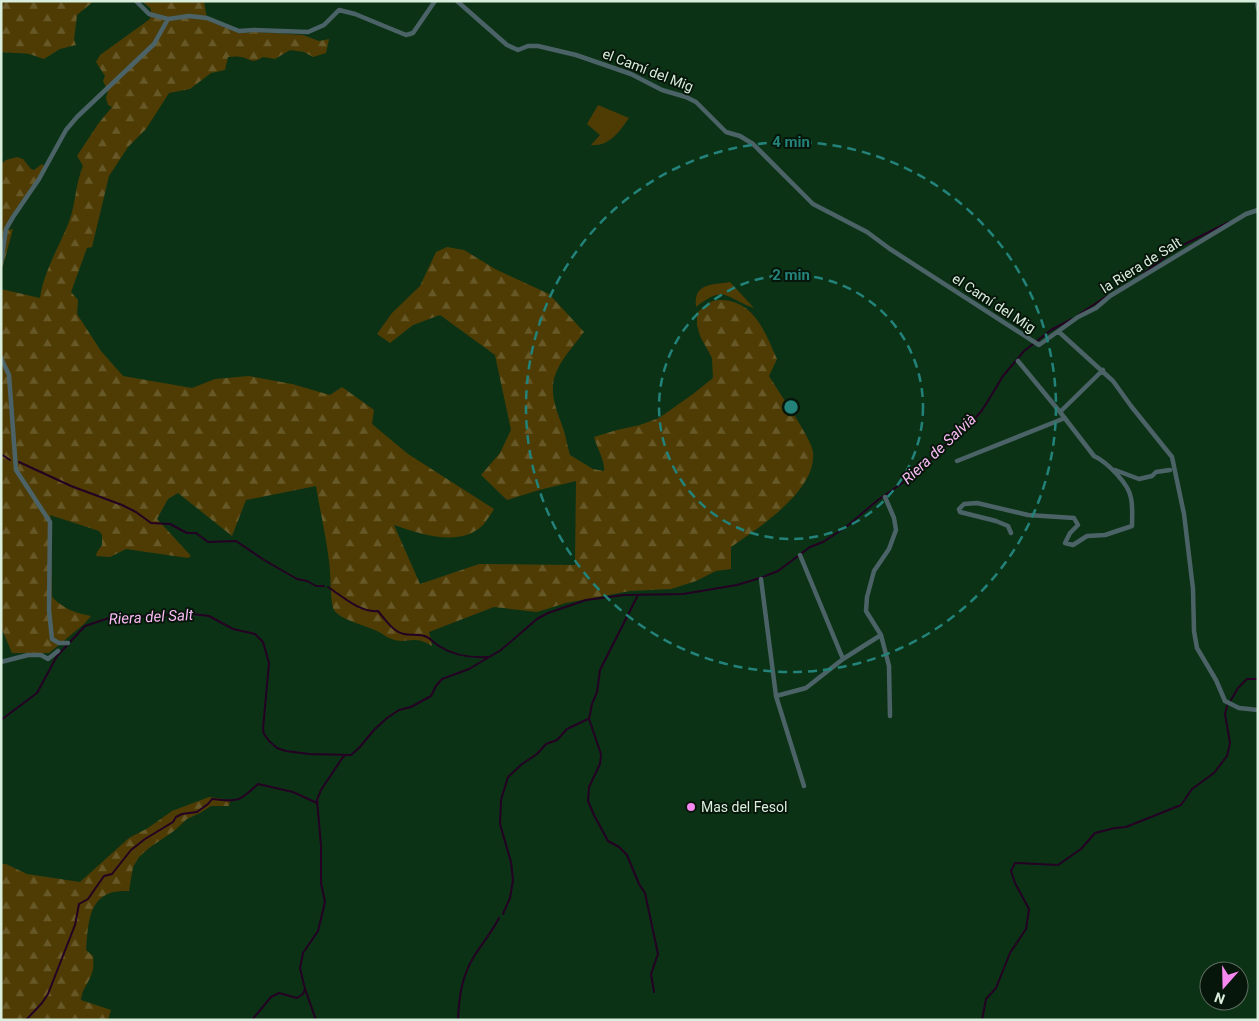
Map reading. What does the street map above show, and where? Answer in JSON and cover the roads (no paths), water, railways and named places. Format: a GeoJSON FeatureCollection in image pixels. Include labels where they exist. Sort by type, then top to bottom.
{"type":"FeatureCollection","features":[{"type":"Feature","properties":{"kind":"street"},"geometry":{"type":"LineString","coordinates":[[136,1],[149,14],[168,19],[189,16],[207,18],[239,31],[308,32],[324,25],[339,10],[410,35],[435,1]]}},
{"type":"Feature","properties":{"kind":"street","name":"el Camí del Mig"},"geometry":{"type":"LineString","coordinates":[[456,1],[507,45],[518,50],[528,46],[538,46],[576,56],[631,74],[662,90],[686,96],[696,102],[726,132],[740,136],[753,144],[813,204],[867,232],[890,249],[1039,345]]}},
{"type":"Feature","properties":{"kind":"street"},"geometry":{"type":"LineString","coordinates":[[1257,1],[1258,9]]}},
{"type":"Feature","properties":{"kind":"street"},"geometry":{"type":"LineString","coordinates":[[1,264],[6,230],[9,223],[43,173],[66,130],[76,117],[154,44],[168,19]]}},
{"type":"Feature","properties":{"kind":"street","name":"la Riera de Salt"},"geometry":{"type":"LineString","coordinates":[[1039,345],[1110,296],[1246,214],[1258,210]]}},
{"type":"Feature","properties":{"kind":"street"},"geometry":{"type":"LineString","coordinates":[[1059,332],[1113,380],[1131,406],[1172,457],[1184,514],[1193,590],[1194,631],[1198,648],[1216,680],[1225,701],[1239,708],[1258,710]]}},
{"type":"Feature","properties":{"kind":"street"},"geometry":{"type":"LineString","coordinates":[[1,358],[9,375],[16,470],[50,522],[48,610],[52,639],[59,643],[68,643]]}},
{"type":"Feature","properties":{"kind":"street"},"geometry":{"type":"LineString","coordinates":[[1011,533],[1008,526],[960,512],[959,509],[964,504],[977,503],[1028,515],[1074,518],[1078,524],[1070,533],[1065,543],[1073,545],[1087,536],[1105,535],[1132,526],[1131,496],[1114,470],[1094,456],[1018,361]]}},
{"type":"Feature","properties":{"kind":"street"},"geometry":{"type":"LineString","coordinates":[[1060,412],[1103,370]]}},
{"type":"Feature","properties":{"kind":"street"},"geometry":{"type":"LineString","coordinates":[[957,461],[1065,418]]}},
{"type":"Feature","properties":{"kind":"street"},"geometry":{"type":"LineString","coordinates":[[1114,470],[1139,479],[1152,476],[1156,472],[1170,470]]}},
{"type":"Feature","properties":{"kind":"street"},"geometry":{"type":"LineString","coordinates":[[885,497],[894,518],[896,530],[889,549],[874,571],[867,597],[866,611],[881,635],[888,666],[890,716]]}},
{"type":"Feature","properties":{"kind":"street"},"geometry":{"type":"LineString","coordinates":[[800,556],[843,659]]}},
{"type":"Feature","properties":{"kind":"street"},"geometry":{"type":"LineString","coordinates":[[761,579],[776,696],[804,786]]}},
{"type":"Feature","properties":{"kind":"street"},"geometry":{"type":"LineString","coordinates":[[776,696],[806,688],[843,659],[881,635]]}},
{"type":"Feature","properties":{"kind":"street"},"geometry":{"type":"LineString","coordinates":[[1,662],[28,655],[41,655],[48,659],[58,651]]}},
{"type":"Feature","properties":{"kind":"waterway","name":"Riera de Salvià"},"geometry":{"type":"LineString","coordinates":[[1143,274],[1177,248],[1229,222]]}},
{"type":"Feature","properties":{"kind":"waterway","name":"Riera de Salvià"},"geometry":{"type":"LineString","coordinates":[[1078,315],[1107,296]]}},
{"type":"Feature","properties":{"kind":"waterway","name":"Riera del Salt"},"geometry":{"type":"LineString","coordinates":[[1,720],[37,693],[57,656],[85,626],[112,617],[185,613],[209,616],[233,629],[255,634],[263,642],[269,663],[263,729],[269,741],[277,748],[309,754],[351,755],[387,718],[399,710],[411,707],[431,696],[442,679],[469,669],[501,650],[537,619],[548,613],[586,600],[624,595],[683,594],[737,585],[778,571],[810,547],[823,542],[846,527],[878,500],[921,470],[950,440],[972,422],[983,409],[1003,376],[1024,351],[1051,330],[1072,319]]}},
{"type":"Feature","properties":{"kind":"waterway"},"geometry":{"type":"LineString","coordinates":[[1,454],[10,460]]}},
{"type":"Feature","properties":{"kind":"waterway"},"geometry":{"type":"LineString","coordinates":[[19,462],[71,486],[122,505],[151,523],[170,524],[187,533],[196,533],[208,542],[236,541],[297,579],[307,581],[316,586],[324,586]]}},
{"type":"Feature","properties":{"kind":"waterway"},"geometry":{"type":"LineString","coordinates":[[328,587],[358,607],[378,611],[389,625],[400,633],[424,636],[456,654],[469,657],[488,657]]}},
{"type":"Feature","properties":{"kind":"waterway"},"geometry":{"type":"LineString","coordinates":[[638,595],[600,670],[597,692],[589,719],[601,754],[600,764],[589,787],[588,801],[608,841],[619,847],[627,855],[639,884],[645,893],[658,954],[651,974],[654,992]]}},
{"type":"Feature","properties":{"kind":"waterway"},"geometry":{"type":"LineString","coordinates":[[1231,700],[1238,688],[1247,679],[1258,679]]}},
{"type":"Feature","properties":{"kind":"waterway"},"geometry":{"type":"LineString","coordinates":[[982,1020],[986,999],[996,988],[1010,953],[1026,929],[1029,909],[1015,883],[1011,871],[1015,863],[1058,865],[1081,849],[1095,833],[1126,827],[1181,805],[1192,789],[1214,773],[1227,756],[1230,743],[1225,714],[1227,706]]}},
{"type":"Feature","properties":{"kind":"waterway"},"geometry":{"type":"LineString","coordinates":[[503,914],[510,898],[513,880],[511,862],[500,824],[501,800],[508,777],[537,754],[546,744],[557,740],[567,729],[588,719]]}},
{"type":"Feature","properties":{"kind":"waterway"},"geometry":{"type":"LineString","coordinates":[[252,1020],[271,997],[279,993],[297,998],[303,994],[305,989],[300,968],[303,953],[318,931],[325,902],[321,883],[321,846],[317,800],[321,790],[346,755]]}},
{"type":"Feature","properties":{"kind":"waterway"},"geometry":{"type":"LineString","coordinates":[[26,1020],[48,994],[75,925],[79,904],[88,899],[104,876],[112,874],[131,850],[145,839],[173,822],[176,817],[182,814],[197,812],[212,799],[238,799],[258,784],[293,792],[317,803]]}},
{"type":"Feature","properties":{"kind":"waterway"},"geometry":{"type":"LineString","coordinates":[[458,1020],[460,994],[467,970],[499,918]]}},
{"type":"Feature","properties":{"kind":"waterway"},"geometry":{"type":"LineString","coordinates":[[305,989],[316,1020]]}},
{"type":"Feature","properties":{"kind":"place","name":"Mas del Fesol"},"geometry":{"type":"Point","coordinates":[691,807]}}]}
